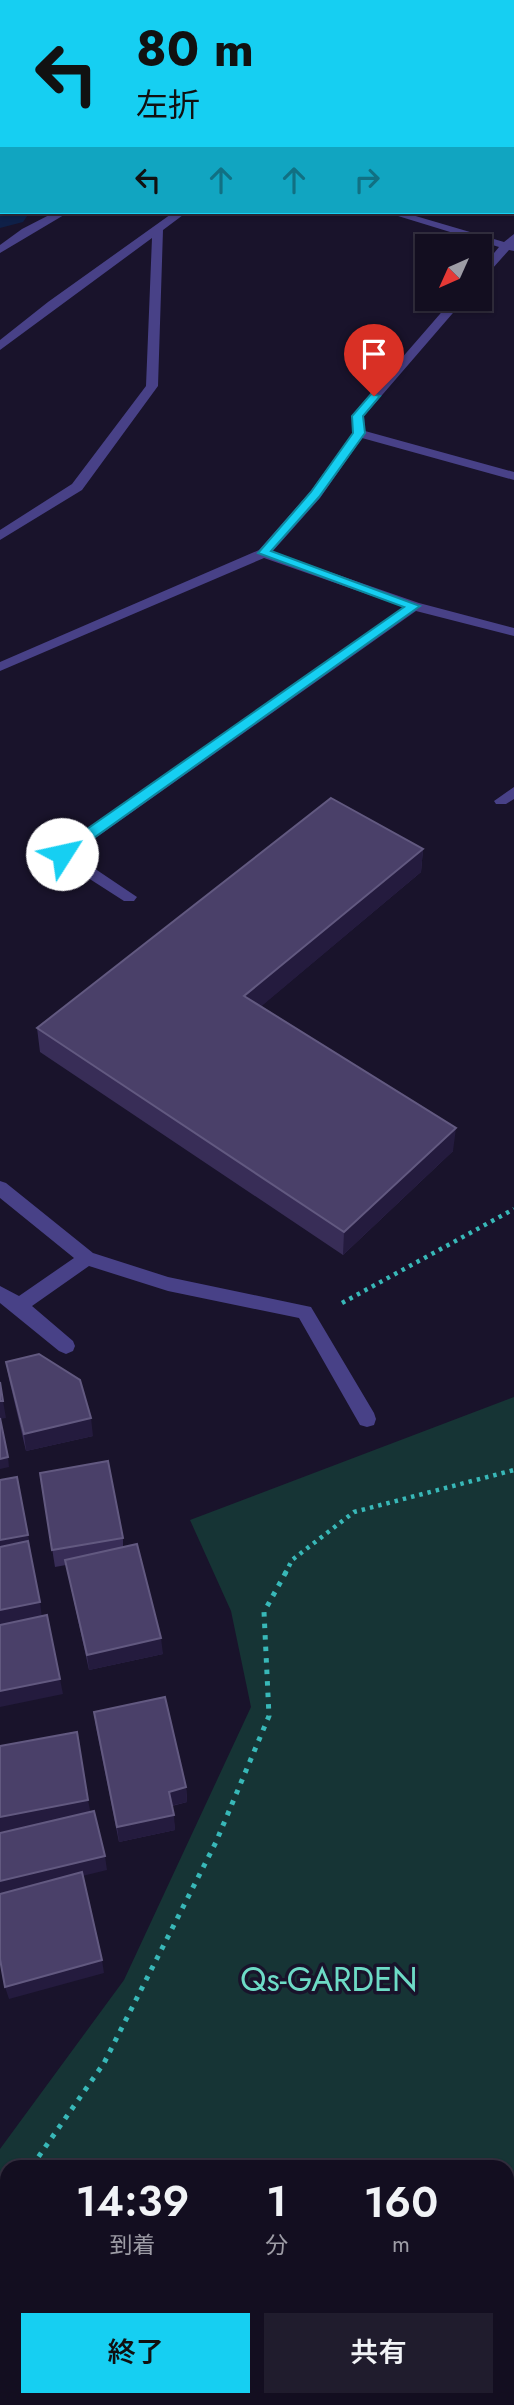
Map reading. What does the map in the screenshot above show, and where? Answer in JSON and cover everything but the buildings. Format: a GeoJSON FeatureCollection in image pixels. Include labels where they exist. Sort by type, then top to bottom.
{"type":"FeatureCollection","features":[{"type":"Feature","properties":{"kind":"street"},"geometry":{"type":"LineString","coordinates":[[0,250],[26,231],[59,214]]}},
{"type":"Feature","properties":{"kind":"street"},"geometry":{"type":"LineString","coordinates":[[0,346],[52,304],[178,214]]}},
{"type":"Feature","properties":{"kind":"street"},"geometry":{"type":"LineString","coordinates":[[399,214],[512,243],[492,264]]}},
{"type":"Feature","properties":{"kind":"street"},"geometry":{"type":"LineString","coordinates":[[0,536],[77,487],[152,386],[158,226]]}},
{"type":"Feature","properties":{"kind":"street"},"geometry":{"type":"LineString","coordinates":[[0,667],[264,553],[315,495],[359,433],[358,416],[449,312]]}},
{"type":"Feature","properties":{"kind":"street"},"geometry":{"type":"LineString","coordinates":[[359,433],[514,476]]}},
{"type":"Feature","properties":{"kind":"street"},"geometry":{"type":"LineString","coordinates":[[264,553],[414,606],[514,632]]}},
{"type":"Feature","properties":{"kind":"street"},"geometry":{"type":"LineString","coordinates":[[129,897],[62,854],[414,606]]}},
{"type":"Feature","properties":{"kind":"street"},"geometry":{"type":"LineString","coordinates":[[0,1188],[87,1258],[168,1284],[305,1311],[367,1419]]}},
{"type":"Feature","properties":{"kind":"street"},"geometry":{"type":"LineString","coordinates":[[19,1306],[87,1258]]}},
{"type":"Feature","properties":{"kind":"street"},"geometry":{"type":"LineString","coordinates":[[0,1293],[66,1346]]}},
{"type":"Feature","properties":{"kind":"path"},"geometry":{"type":"LineString","coordinates":[[305,1311],[322,1314],[514,1209]]}},
{"type":"Feature","properties":{"kind":"path"},"geometry":{"type":"LineString","coordinates":[[36,2160],[104,2063],[216,1842],[269,1716],[264,1612],[292,1560],[354,1512],[514,1470]]}},
{"type":"Feature","properties":{"kind":"green space","name":"Qs-GARDEN"},"geometry":{"type":"Polygon","coordinates":[[[514,1397],[514,2160],[0,2160],[0,2149],[124,1980],[251,1707],[231,1611],[190,1520],[514,1397]]]}},
{"type":"Feature","properties":{"kind":"route"},"geometry":{"type":"LineString","coordinates":[[62,854],[414,606],[264,553],[315,495],[359,433],[358,416],[374,396]]}}]}
